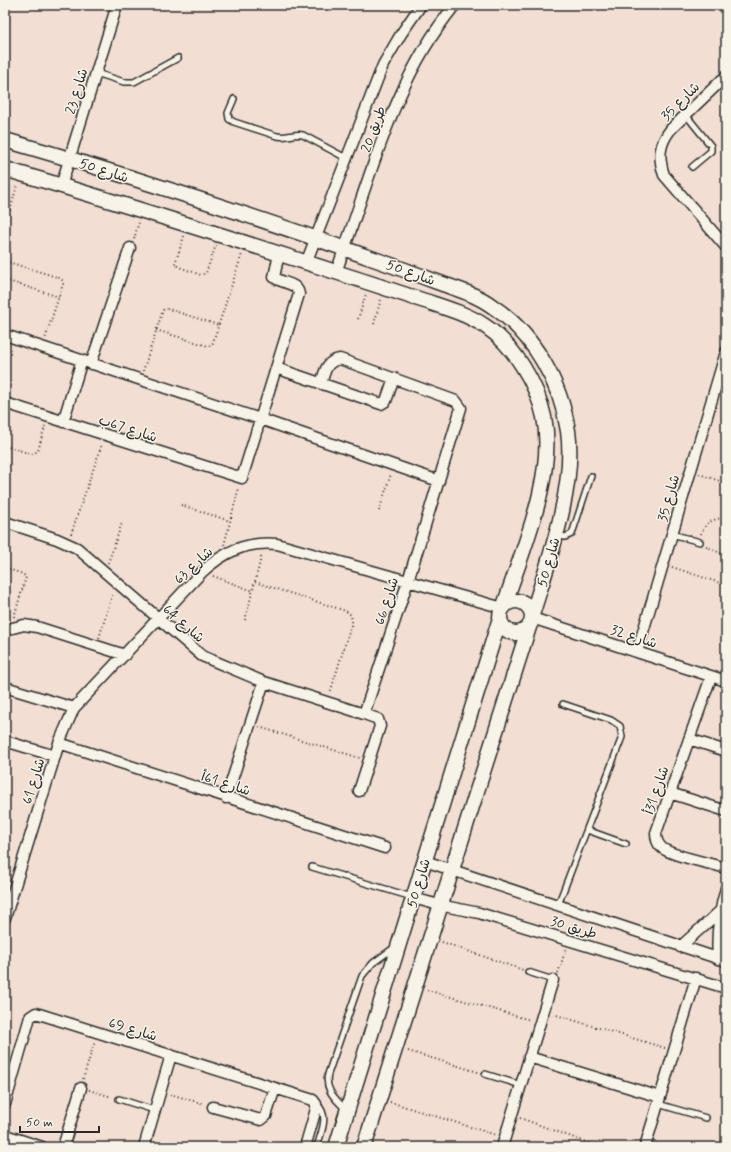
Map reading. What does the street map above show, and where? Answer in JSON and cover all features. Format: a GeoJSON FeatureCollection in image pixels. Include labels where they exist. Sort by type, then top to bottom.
{"type":"FeatureCollection","features":[{"type":"Feature","properties":{"kind":"street","name":"شارع 23"},"geometry":{"type":"LineString","coordinates":[[61,186],[117,5]]}},
{"type":"Feature","properties":{"kind":"street","name":"طريق 20"},"geometry":{"type":"LineString","coordinates":[[306,263],[383,65],[401,34],[421,5]]}},
{"type":"Feature","properties":{"kind":"street","name":"طريق 20"},"geometry":{"type":"LineString","coordinates":[[336,272],[394,111],[408,78],[425,47],[455,5]]}},
{"type":"Feature","properties":{"kind":"street","name":"شارع 35"},"geometry":{"type":"LineString","coordinates":[[726,76],[664,139],[660,151],[660,163],[664,175],[726,248]]}},
{"type":"Feature","properties":{"kind":"street","name":"شارع 50"},"geometry":{"type":"LineString","coordinates":[[5,140],[69,158],[345,248],[470,294],[492,306],[512,321],[529,340],[543,361],[562,406],[568,430],[570,456],[567,482],[556,535],[531,620],[439,906],[364,1147]]}},
{"type":"Feature","properties":{"kind":"street","name":"شارع 50"},"geometry":{"type":"LineString","coordinates":[[5,169],[188,225],[465,314],[487,327],[505,344],[520,364],[535,390],[544,417],[546,439],[544,475],[538,501],[502,611],[336,1147]]}},
{"type":"Feature","properties":{"kind":"street"},"geometry":{"type":"LineString","coordinates":[[63,422],[130,248]]}},
{"type":"Feature","properties":{"kind":"street"},"geometry":{"type":"LineString","coordinates":[[242,478],[299,294],[297,288],[274,277],[279,254]]}},
{"type":"Feature","properties":{"kind":"street"},"geometry":{"type":"LineString","coordinates":[[5,335],[260,419],[439,481]]}},
{"type":"Feature","properties":{"kind":"street","name":"شارع 35"},"geometry":{"type":"LineString","coordinates":[[637,652],[726,352]]}},
{"type":"Feature","properties":{"kind":"street"},"geometry":{"type":"LineString","coordinates":[[276,368],[322,384],[381,404],[386,401],[394,378],[340,359],[330,362],[327,366],[322,384]]}},
{"type":"Feature","properties":{"kind":"street","name":"شارع 66"},"geometry":{"type":"LineString","coordinates":[[364,714],[462,410],[456,401],[394,378]]}},
{"type":"Feature","properties":{"kind":"street","name":"شارع 67ب"},"geometry":{"type":"LineString","coordinates":[[5,404],[242,478]]}},
{"type":"Feature","properties":{"kind":"street","name":"شارع 64"},"geometry":{"type":"LineString","coordinates":[[5,522],[68,543],[105,571],[202,656],[264,682],[364,714]]}},
{"type":"Feature","properties":{"kind":"street","name":"شارع 63"},"geometry":{"type":"LineString","coordinates":[[59,744],[74,708],[202,572],[222,555],[235,548],[250,544],[277,544],[408,581],[502,611]]}},
{"type":"Feature","properties":{"kind":"street"},"geometry":{"type":"LineString","coordinates":[[511,601],[521,601],[529,607],[531,620],[521,633],[511,632],[503,627],[502,611],[511,601]]}},
{"type":"Feature","properties":{"kind":"street","name":"شارع 32"},"geometry":{"type":"LineString","coordinates":[[531,620],[726,681]]}},
{"type":"Feature","properties":{"kind":"street"},"geometry":{"type":"LineString","coordinates":[[8,629],[24,626],[37,627],[125,655]]}},
{"type":"Feature","properties":{"kind":"street","name":"شارع 31أ"},"geometry":{"type":"LineString","coordinates":[[711,677],[656,833],[656,838],[661,848],[665,851],[726,868]]}},
{"type":"Feature","properties":{"kind":"street"},"geometry":{"type":"LineString","coordinates":[[226,798],[264,682]]}},
{"type":"Feature","properties":{"kind":"street"},"geometry":{"type":"LineString","coordinates":[[5,687],[74,708]]}},
{"type":"Feature","properties":{"kind":"street"},"geometry":{"type":"LineString","coordinates":[[359,791],[380,723],[376,718],[364,714]]}},
{"type":"Feature","properties":{"kind":"street"},"geometry":{"type":"LineString","coordinates":[[5,740],[55,756]]}},
{"type":"Feature","properties":{"kind":"street"},"geometry":{"type":"LineString","coordinates":[[688,740],[726,751]]}},
{"type":"Feature","properties":{"kind":"street","name":"شارع 61"},"geometry":{"type":"LineString","coordinates":[[5,918],[8,897],[59,744]]}},
{"type":"Feature","properties":{"kind":"street","name":"شارع 61أ"},"geometry":{"type":"LineString","coordinates":[[59,744],[385,848]]}},
{"type":"Feature","properties":{"kind":"street"},"geometry":{"type":"LineString","coordinates":[[670,793],[726,811]]}},
{"type":"Feature","properties":{"kind":"street","name":"طريق 30"},"geometry":{"type":"LineString","coordinates":[[424,861],[722,960]]}},
{"type":"Feature","properties":{"kind":"street"},"geometry":{"type":"LineString","coordinates":[[722,960],[717,936],[719,912],[726,888]]}},
{"type":"Feature","properties":{"kind":"street","name":"طريق 30"},"geometry":{"type":"LineString","coordinates":[[413,898],[439,906],[479,913],[726,988]]}},
{"type":"Feature","properties":{"kind":"street"},"geometry":{"type":"LineString","coordinates":[[680,947],[719,912]]}},
{"type":"Feature","properties":{"kind":"street"},"geometry":{"type":"LineString","coordinates":[[645,1147],[696,978]]}},
{"type":"Feature","properties":{"kind":"street"},"geometry":{"type":"LineString","coordinates":[[503,1143],[553,980]]}},
{"type":"Feature","properties":{"kind":"street","name":"شارع 69"},"geometry":{"type":"LineString","coordinates":[[5,1104],[30,1017],[33,1014],[38,1014],[171,1055],[315,1102]]}},
{"type":"Feature","properties":{"kind":"street"},"geometry":{"type":"LineString","coordinates":[[144,1147],[171,1055]]}},
{"type":"Feature","properties":{"kind":"street"},"geometry":{"type":"LineString","coordinates":[[529,1057],[659,1100]]}},
{"type":"Feature","properties":{"kind":"street"},"geometry":{"type":"LineString","coordinates":[[63,1147],[81,1088]]}},
{"type":"Feature","properties":{"kind":"street"},"geometry":{"type":"LineString","coordinates":[[213,1107],[260,1120],[266,1116],[275,1088]]}},
{"type":"Feature","properties":{"kind":"street"},"geometry":{"type":"LineString","coordinates":[[305,1147],[316,1109],[315,1102]]}},
{"type":"Feature","properties":{"kind":"street"},"geometry":{"type":"LineString","coordinates":[[5,1136],[26,1145],[42,1147]]}},
{"type":"Feature","properties":{"kind":"lane"},"geometry":{"type":"LineString","coordinates":[[96,73],[124,82],[134,82],[178,58]]}},
{"type":"Feature","properties":{"kind":"lane"},"geometry":{"type":"LineString","coordinates":[[234,99],[228,113],[229,119],[234,122],[277,136],[284,137],[297,134],[303,135],[346,158]]}},
{"type":"Feature","properties":{"kind":"lane"},"geometry":{"type":"LineString","coordinates":[[686,115],[712,146],[711,151],[692,167]]}},
{"type":"Feature","properties":{"kind":"lane"},"geometry":{"type":"LineString","coordinates":[[556,535],[565,537],[572,534],[591,476]]}},
{"type":"Feature","properties":{"kind":"lane"},"geometry":{"type":"LineString","coordinates":[[672,534],[700,542]]}},
{"type":"Feature","properties":{"kind":"lane"},"geometry":{"type":"LineString","coordinates":[[557,906],[622,737],[620,726],[611,720],[563,704]]}},
{"type":"Feature","properties":{"kind":"lane"},"geometry":{"type":"LineString","coordinates":[[587,830],[626,844]]}},
{"type":"Feature","properties":{"kind":"lane"},"geometry":{"type":"LineString","coordinates":[[312,867],[413,898]]}},
{"type":"Feature","properties":{"kind":"lane"},"geometry":{"type":"LineString","coordinates":[[347,1111],[329,1091],[327,1086],[328,1074],[362,976],[373,963],[399,944]]}},
{"type":"Feature","properties":{"kind":"lane"},"geometry":{"type":"LineString","coordinates":[[528,972],[553,980]]}},
{"type":"Feature","properties":{"kind":"lane"},"geometry":{"type":"LineString","coordinates":[[485,1074],[521,1085]]}},
{"type":"Feature","properties":{"kind":"lane"},"geometry":{"type":"LineString","coordinates":[[119,1099],[154,1110]]}},
{"type":"Feature","properties":{"kind":"lane"},"geometry":{"type":"LineString","coordinates":[[659,1100],[706,1118]]}},
{"type":"Feature","properties":{"kind":"lane"},"geometry":{"type":"LineString","coordinates":[[315,1102],[322,1109],[325,1116],[317,1147]]}},
{"type":"Feature","properties":{"kind":"path"},"geometry":{"type":"LineString","coordinates":[[5,230],[20,174]]}},
{"type":"Feature","properties":{"kind":"path"},"geometry":{"type":"LineString","coordinates":[[130,248],[143,211]]}},
{"type":"Feature","properties":{"kind":"path"},"geometry":{"type":"LineString","coordinates":[[188,225],[175,264],[179,267],[201,275],[206,273],[219,235]]}},
{"type":"Feature","properties":{"kind":"path"},"geometry":{"type":"LineString","coordinates":[[156,330],[209,346],[213,343],[245,244]]}},
{"type":"Feature","properties":{"kind":"path"},"geometry":{"type":"LineString","coordinates":[[5,260],[60,278],[63,284],[42,347]]}},
{"type":"Feature","properties":{"kind":"path"},"geometry":{"type":"LineString","coordinates":[[5,280],[59,297]]}},
{"type":"Feature","properties":{"kind":"path"},"geometry":{"type":"LineString","coordinates":[[358,319],[369,283]]}},
{"type":"Feature","properties":{"kind":"path"},"geometry":{"type":"LineString","coordinates":[[374,324],[385,288]]}},
{"type":"Feature","properties":{"kind":"path"},"geometry":{"type":"LineString","coordinates":[[140,380],[161,313],[166,309],[218,325]]}},
{"type":"Feature","properties":{"kind":"path"},"geometry":{"type":"LineString","coordinates":[[5,446],[32,454],[35,453],[38,450],[48,417]]}},
{"type":"Feature","properties":{"kind":"path"},"geometry":{"type":"LineString","coordinates":[[68,543],[105,435]]}},
{"type":"Feature","properties":{"kind":"path"},"geometry":{"type":"LineString","coordinates":[[379,511],[394,466]]}},
{"type":"Feature","properties":{"kind":"path"},"geometry":{"type":"LineString","coordinates":[[691,472],[726,483]]}},
{"type":"Feature","properties":{"kind":"path"},"geometry":{"type":"LineString","coordinates":[[222,555],[242,478]]}},
{"type":"Feature","properties":{"kind":"path"},"geometry":{"type":"LineString","coordinates":[[181,505],[230,521]]}},
{"type":"Feature","properties":{"kind":"path"},"geometry":{"type":"LineString","coordinates":[[726,519],[717,519],[706,525],[700,536],[700,542],[726,556]]}},
{"type":"Feature","properties":{"kind":"path"},"geometry":{"type":"LineString","coordinates":[[105,571],[122,523]]}},
{"type":"Feature","properties":{"kind":"path"},"geometry":{"type":"LineString","coordinates":[[245,620],[265,543]]}},
{"type":"Feature","properties":{"kind":"path"},"geometry":{"type":"LineString","coordinates":[[663,564],[726,585]]}},
{"type":"Feature","properties":{"kind":"path"},"geometry":{"type":"LineString","coordinates":[[5,568],[23,574],[26,577],[8,629]]}},
{"type":"Feature","properties":{"kind":"path"},"geometry":{"type":"LineString","coordinates":[[202,572],[253,591]]}},
{"type":"Feature","properties":{"kind":"path"},"geometry":{"type":"LineString","coordinates":[[96,646],[116,581]]}},
{"type":"Feature","properties":{"kind":"path"},"geometry":{"type":"LineString","coordinates":[[255,582],[346,611],[351,615],[352,622],[327,702]]}},
{"type":"Feature","properties":{"kind":"path"},"geometry":{"type":"LineString","coordinates":[[250,724],[368,761]]}},
{"type":"Feature","properties":{"kind":"path"},"geometry":{"type":"LineString","coordinates":[[429,938],[528,972]]}},
{"type":"Feature","properties":{"kind":"path"},"geometry":{"type":"LineString","coordinates":[[553,980],[561,966],[569,940]]}},
{"type":"Feature","properties":{"kind":"path"},"geometry":{"type":"LineString","coordinates":[[414,986],[540,1023]]}},
{"type":"Feature","properties":{"kind":"path"},"geometry":{"type":"LineString","coordinates":[[543,1012],[674,1051]]}},
{"type":"Feature","properties":{"kind":"path"},"geometry":{"type":"LineString","coordinates":[[97,1032],[81,1088],[119,1099]]}},
{"type":"Feature","properties":{"kind":"path"},"geometry":{"type":"LineString","coordinates":[[395,1047],[485,1074]]}},
{"type":"Feature","properties":{"kind":"path"},"geometry":{"type":"LineString","coordinates":[[160,1091],[213,1107]]}},
{"type":"Feature","properties":{"kind":"path"},"geometry":{"type":"LineString","coordinates":[[379,1098],[503,1143]]}},
{"type":"Feature","properties":{"kind":"path"},"geometry":{"type":"LineString","coordinates":[[512,1115],[599,1147]]}}]}
